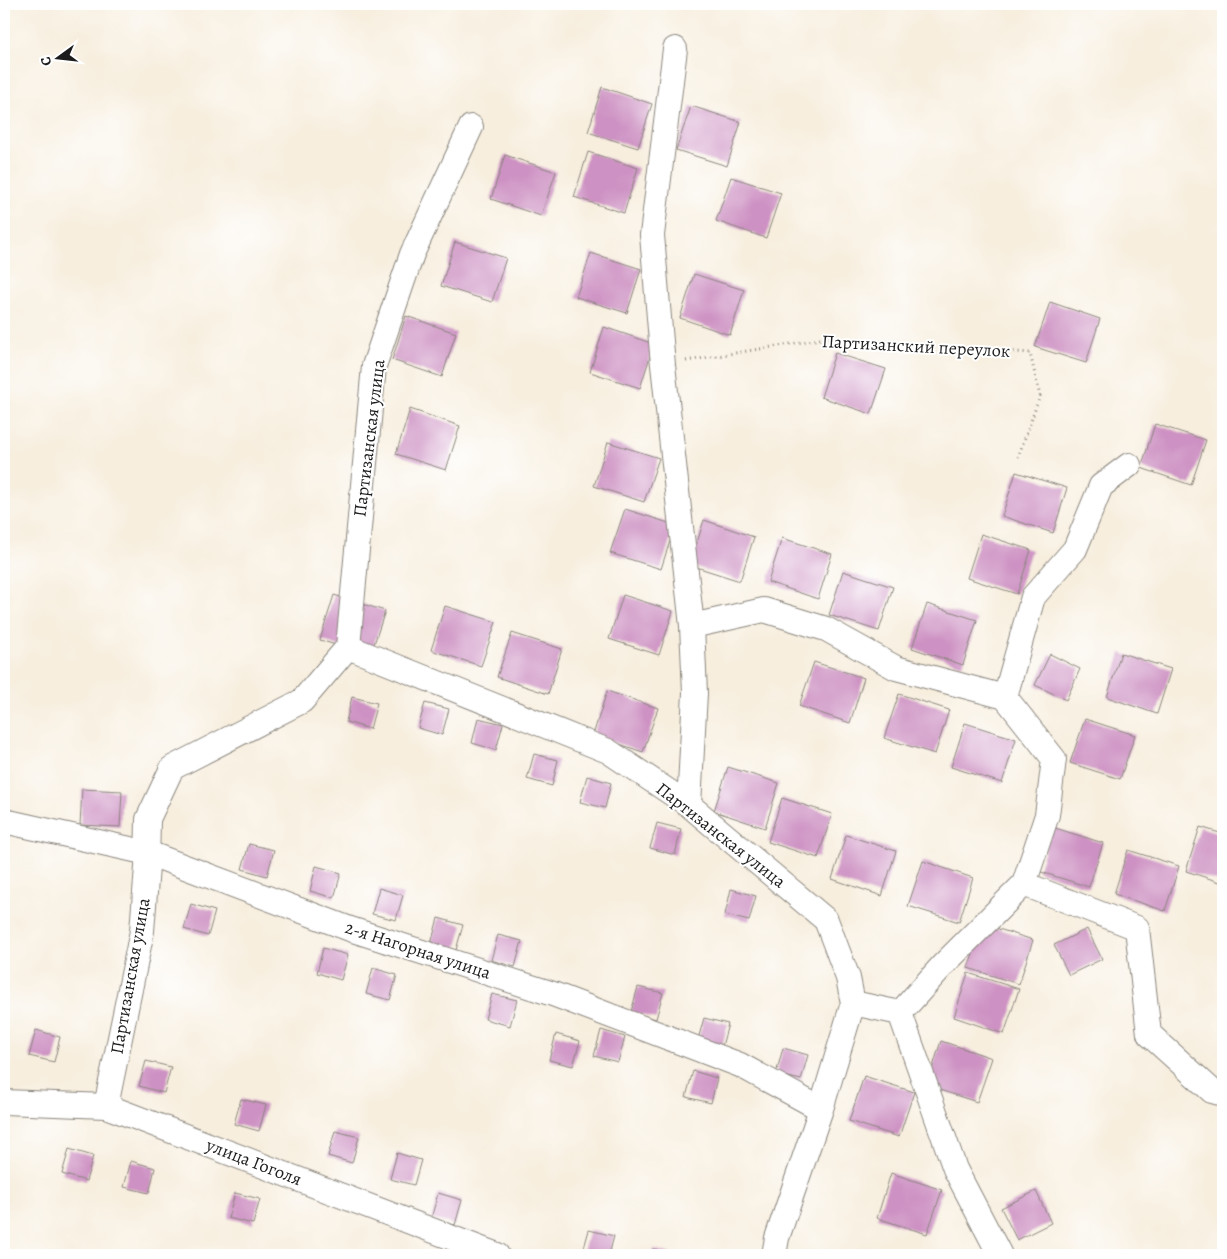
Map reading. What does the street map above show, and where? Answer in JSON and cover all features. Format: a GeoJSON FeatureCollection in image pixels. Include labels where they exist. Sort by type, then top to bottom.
{"type":"FeatureCollection","features":[{"type":"Feature","properties":{"kind":"street"},"geometry":{"type":"LineString","coordinates":[[676,49],[652,235],[663,365],[692,626],[695,693],[689,805]]}},
{"type":"Feature","properties":{"kind":"street","name":"Партизанская улица"},"geometry":{"type":"LineString","coordinates":[[106,1106],[142,931],[148,853],[148,819],[172,768],[302,701],[348,647],[374,366],[412,254],[471,127]]}},
{"type":"Feature","properties":{"kind":"street"},"geometry":{"type":"LineString","coordinates":[[1004,698],[1034,597],[1075,549],[1101,486],[1129,465]]}},
{"type":"Feature","properties":{"kind":"street"},"geometry":{"type":"LineString","coordinates":[[692,626],[764,610],[826,629],[896,668],[1004,698],[1054,758],[1047,815],[1024,884],[943,965],[900,1013]]}},
{"type":"Feature","properties":{"kind":"street","name":"Партизанская улица"},"geometry":{"type":"LineString","coordinates":[[348,647],[608,751],[689,805],[826,920],[848,978],[853,1002]]}},
{"type":"Feature","properties":{"kind":"street","name":"2-я Нагорная улица"},"geometry":{"type":"LineString","coordinates":[[4,821],[148,853],[350,928],[553,994],[740,1064],[821,1109]]}},
{"type":"Feature","properties":{"kind":"street"},"geometry":{"type":"LineString","coordinates":[[1024,884],[1138,928],[1149,1034],[1212,1091],[1223,1094]]}},
{"type":"Feature","properties":{"kind":"street"},"geometry":{"type":"LineString","coordinates":[[774,1255],[777,1238],[821,1109],[853,1002],[900,1013]]}},
{"type":"Feature","properties":{"kind":"street"},"geometry":{"type":"LineString","coordinates":[[900,1013],[955,1169],[1000,1255]]}},
{"type":"Feature","properties":{"kind":"street","name":"улица Гоголя"},"geometry":{"type":"LineString","coordinates":[[4,1102],[106,1106],[497,1255]]}},
{"type":"Feature","properties":{"kind":"path","name":"Партизанский переулок"},"geometry":{"type":"LineString","coordinates":[[663,365],[827,338],[1030,353],[1040,396],[1018,457]]}},
{"type":"Feature","properties":{"kind":"building"},"geometry":{"type":"Polygon","coordinates":[[[602,87],[652,104],[638,148],[588,132],[602,87]]]}},
{"type":"Feature","properties":{"kind":"building"},"geometry":{"type":"Polygon","coordinates":[[[691,106],[741,122],[727,166],[676,150],[691,106]]]}},
{"type":"Feature","properties":{"kind":"building"},"geometry":{"type":"Polygon","coordinates":[[[588,152],[638,168],[624,213],[574,197],[588,152]]]}},
{"type":"Feature","properties":{"kind":"building"},"geometry":{"type":"Polygon","coordinates":[[[505,155],[556,172],[541,216],[491,199],[505,155]]]}},
{"type":"Feature","properties":{"kind":"building"},"geometry":{"type":"Polygon","coordinates":[[[731,177],[781,193],[766,238],[716,221],[731,177]]]}},
{"type":"Feature","properties":{"kind":"building"},"geometry":{"type":"Polygon","coordinates":[[[455,242],[506,258],[492,302],[441,286],[455,242]]]}},
{"type":"Feature","properties":{"kind":"building"},"geometry":{"type":"Polygon","coordinates":[[[591,253],[641,269],[627,313],[576,297],[591,253]]]}},
{"type":"Feature","properties":{"kind":"building"},"geometry":{"type":"Polygon","coordinates":[[[694,274],[744,290],[730,335],[680,318],[694,274]]]}},
{"type":"Feature","properties":{"kind":"building"},"geometry":{"type":"Polygon","coordinates":[[[1050,302],[1100,319],[1086,363],[1035,347],[1050,302]]]}},
{"type":"Feature","properties":{"kind":"building"},"geometry":{"type":"Polygon","coordinates":[[[406,316],[456,333],[442,377],[392,360],[406,316]]]}},
{"type":"Feature","properties":{"kind":"building"},"geometry":{"type":"Polygon","coordinates":[[[604,327],[654,344],[640,388],[590,372],[604,327]]]}},
{"type":"Feature","properties":{"kind":"building"},"geometry":{"type":"Polygon","coordinates":[[[835,353],[886,369],[871,414],[821,397],[835,353]]]}},
{"type":"Feature","properties":{"kind":"building"},"geometry":{"type":"Polygon","coordinates":[[[410,409],[460,426],[446,470],[396,454],[410,409]]]}},
{"type":"Feature","properties":{"kind":"building"},"geometry":{"type":"Polygon","coordinates":[[[1155,424],[1206,440],[1191,485],[1141,468],[1155,424]]]}},
{"type":"Feature","properties":{"kind":"building"},"geometry":{"type":"Polygon","coordinates":[[[608,442],[659,458],[644,502],[594,486],[608,442]]]}},
{"type":"Feature","properties":{"kind":"building"},"geometry":{"type":"Polygon","coordinates":[[[1016,472],[1067,488],[1053,533],[1002,516],[1016,472]]]}},
{"type":"Feature","properties":{"kind":"building"},"geometry":{"type":"Polygon","coordinates":[[[625,509],[675,525],[661,569],[610,553],[625,509]]]}},
{"type":"Feature","properties":{"kind":"building"},"geometry":{"type":"Polygon","coordinates":[[[704,520],[754,537],[740,581],[690,565],[704,520]]]}},
{"type":"Feature","properties":{"kind":"building"},"geometry":{"type":"Polygon","coordinates":[[[981,534],[1031,550],[1017,594],[967,578],[981,534]]]}},
{"type":"Feature","properties":{"kind":"building"},"geometry":{"type":"Polygon","coordinates":[[[782,538],[832,554],[818,599],[768,582],[782,538]]]}},
{"type":"Feature","properties":{"kind":"building"},"geometry":{"type":"Polygon","coordinates":[[[843,571],[893,587],[879,631],[829,615],[843,571]]]}},
{"type":"Feature","properties":{"kind":"building"},"geometry":{"type":"Polygon","coordinates":[[[334,595],[385,611],[370,656],[320,640],[334,595]]]}},
{"type":"Feature","properties":{"kind":"building"},"geometry":{"type":"Polygon","coordinates":[[[623,595],[673,611],[659,655],[609,639],[623,595]]]}},
{"type":"Feature","properties":{"kind":"building"},"geometry":{"type":"Polygon","coordinates":[[[927,604],[977,620],[963,665],[912,648],[927,604]]]}},
{"type":"Feature","properties":{"kind":"building"},"geometry":{"type":"Polygon","coordinates":[[[445,606],[496,622],[481,666],[431,650],[445,606]]]}},
{"type":"Feature","properties":{"kind":"building"},"geometry":{"type":"Polygon","coordinates":[[[512,633],[562,649],[548,694],[497,677],[512,633]]]}},
{"type":"Feature","properties":{"kind":"building"},"geometry":{"type":"Polygon","coordinates":[[[1121,653],[1171,669],[1157,714],[1107,697],[1121,653]]]}},
{"type":"Feature","properties":{"kind":"building"},"geometry":{"type":"Polygon","coordinates":[[[1050,654],[1080,669],[1066,700],[1035,685],[1050,654]]]}},
{"type":"Feature","properties":{"kind":"building"},"geometry":{"type":"Polygon","coordinates":[[[814,662],[864,678],[850,723],[799,706],[814,662]]]}},
{"type":"Feature","properties":{"kind":"building"},"geometry":{"type":"Polygon","coordinates":[[[607,691],[658,708],[643,752],[593,735],[607,691]]]}},
{"type":"Feature","properties":{"kind":"building"},"geometry":{"type":"Polygon","coordinates":[[[899,694],[949,710],[935,754],[884,738],[899,694]]]}},
{"type":"Feature","properties":{"kind":"building"},"geometry":{"type":"Polygon","coordinates":[[[352,697],[377,703],[370,729],[346,722],[352,697]]]}},
{"type":"Feature","properties":{"kind":"building"},"geometry":{"type":"Polygon","coordinates":[[[425,703],[449,709],[442,735],[418,728],[425,703]]]}},
{"type":"Feature","properties":{"kind":"building"},"geometry":{"type":"Polygon","coordinates":[[[478,718],[503,724],[496,750],[472,743],[478,718]]]}},
{"type":"Feature","properties":{"kind":"building"},"geometry":{"type":"Polygon","coordinates":[[[1085,719],[1135,735],[1120,779],[1070,763],[1085,719]]]}},
{"type":"Feature","properties":{"kind":"building"},"geometry":{"type":"Polygon","coordinates":[[[965,723],[1016,739],[1002,783],[951,767],[965,723]]]}},
{"type":"Feature","properties":{"kind":"building"},"geometry":{"type":"Polygon","coordinates":[[[534,754],[558,760],[552,786],[527,779],[534,754]]]}},
{"type":"Feature","properties":{"kind":"building"},"geometry":{"type":"Polygon","coordinates":[[[728,767],[779,783],[765,828],[714,811],[728,767]]]}},
{"type":"Feature","properties":{"kind":"building"},"geometry":{"type":"Polygon","coordinates":[[[587,776],[611,783],[605,808],[580,802],[587,776]]]}},
{"type":"Feature","properties":{"kind":"building"},"geometry":{"type":"Polygon","coordinates":[[[82,789],[122,791],[120,827],[80,825],[82,789]]]}},
{"type":"Feature","properties":{"kind":"building"},"geometry":{"type":"Polygon","coordinates":[[[782,798],[832,814],[818,858],[768,842],[782,798]]]}},
{"type":"Feature","properties":{"kind":"building"},"geometry":{"type":"Polygon","coordinates":[[[657,823],[681,829],[675,855],[650,848],[657,823]]]}},
{"type":"Feature","properties":{"kind":"building"},"geometry":{"type":"Polygon","coordinates":[[[1052,827],[1103,843],[1089,887],[1038,871],[1052,827]]]}},
{"type":"Feature","properties":{"kind":"building"},"geometry":{"type":"Polygon","coordinates":[[[1200,827],[1223,834],[1223,883],[1186,871],[1200,827]]]}},
{"type":"Feature","properties":{"kind":"building"},"geometry":{"type":"Polygon","coordinates":[[[846,835],[896,851],[882,896],[832,879],[846,835]]]}},
{"type":"Feature","properties":{"kind":"building"},"geometry":{"type":"Polygon","coordinates":[[[249,844],[274,850],[267,876],[242,869],[249,844]]]}},
{"type":"Feature","properties":{"kind":"building"},"geometry":{"type":"Polygon","coordinates":[[[1128,850],[1179,866],[1165,911],[1114,894],[1128,850]]]}},
{"type":"Feature","properties":{"kind":"building"},"geometry":{"type":"Polygon","coordinates":[[[923,861],[973,878],[959,922],[908,906],[923,861]]]}},
{"type":"Feature","properties":{"kind":"building"},"geometry":{"type":"Polygon","coordinates":[[[316,866],[341,873],[334,898],[310,891],[316,866]]]}},
{"type":"Feature","properties":{"kind":"building"},"geometry":{"type":"Polygon","coordinates":[[[379,888],[403,895],[396,920],[372,914],[379,888]]]}},
{"type":"Feature","properties":{"kind":"building"},"geometry":{"type":"Polygon","coordinates":[[[731,889],[756,896],[749,921],[725,915],[731,889]]]}},
{"type":"Feature","properties":{"kind":"building"},"geometry":{"type":"Polygon","coordinates":[[[191,904],[215,911],[208,936],[184,929],[191,904]]]}},
{"type":"Feature","properties":{"kind":"building"},"geometry":{"type":"Polygon","coordinates":[[[438,918],[463,925],[456,950],[431,944],[438,918]]]}},
{"type":"Feature","properties":{"kind":"building"},"geometry":{"type":"Polygon","coordinates":[[[983,924],[1033,940],[1019,984],[968,968],[983,924]]]}},
{"type":"Feature","properties":{"kind":"building"},"geometry":{"type":"Polygon","coordinates":[[[1087,929],[1102,959],[1069,975],[1054,945],[1087,929]]]}},
{"type":"Feature","properties":{"kind":"building"},"geometry":{"type":"Polygon","coordinates":[[[498,935],[522,941],[515,967],[491,960],[498,935]]]}},
{"type":"Feature","properties":{"kind":"building"},"geometry":{"type":"Polygon","coordinates":[[[323,948],[348,955],[341,980],[317,973],[323,948]]]}},
{"type":"Feature","properties":{"kind":"building"},"geometry":{"type":"Polygon","coordinates":[[[373,968],[397,975],[390,1000],[366,994],[373,968]]]}},
{"type":"Feature","properties":{"kind":"building"},"geometry":{"type":"Polygon","coordinates":[[[968,973],[1019,989],[1004,1034],[954,1017],[968,973]]]}},
{"type":"Feature","properties":{"kind":"building"},"geometry":{"type":"Polygon","coordinates":[[[638,987],[663,993],[656,1019],[631,1012],[638,987]]]}},
{"type":"Feature","properties":{"kind":"building"},"geometry":{"type":"Polygon","coordinates":[[[492,994],[517,1000],[510,1026],[485,1019],[492,994]]]}},
{"type":"Feature","properties":{"kind":"building"},"geometry":{"type":"Polygon","coordinates":[[[704,1018],[728,1024],[721,1050],[697,1043],[704,1018]]]}},
{"type":"Feature","properties":{"kind":"building"},"geometry":{"type":"Polygon","coordinates":[[[36,1030],[60,1037],[54,1062],[29,1056],[36,1030]]]}},
{"type":"Feature","properties":{"kind":"building"},"geometry":{"type":"Polygon","coordinates":[[[601,1030],[625,1037],[618,1062],[594,1056],[601,1030]]]}},
{"type":"Feature","properties":{"kind":"building"},"geometry":{"type":"Polygon","coordinates":[[[556,1034],[580,1041],[573,1066],[549,1060],[556,1034]]]}},
{"type":"Feature","properties":{"kind":"building"},"geometry":{"type":"Polygon","coordinates":[[[941,1041],[992,1058],[977,1102],[927,1086],[941,1041]]]}},
{"type":"Feature","properties":{"kind":"building"},"geometry":{"type":"Polygon","coordinates":[[[783,1048],[808,1055],[801,1080],[776,1074],[783,1048]]]}},
{"type":"Feature","properties":{"kind":"building"},"geometry":{"type":"Polygon","coordinates":[[[146,1061],[171,1067],[164,1093],[139,1086],[146,1061]]]}},
{"type":"Feature","properties":{"kind":"building"},"geometry":{"type":"Polygon","coordinates":[[[693,1071],[717,1078],[711,1103],[686,1097],[693,1071]]]}},
{"type":"Feature","properties":{"kind":"building"},"geometry":{"type":"Polygon","coordinates":[[[864,1076],[914,1092],[899,1137],[849,1121],[864,1076]]]}},
{"type":"Feature","properties":{"kind":"building"},"geometry":{"type":"Polygon","coordinates":[[[241,1099],[266,1105],[259,1131],[234,1124],[241,1099]]]}},
{"type":"Feature","properties":{"kind":"building"},"geometry":{"type":"Polygon","coordinates":[[[335,1131],[359,1137],[352,1163],[328,1156],[335,1131]]]}},
{"type":"Feature","properties":{"kind":"building"},"geometry":{"type":"Polygon","coordinates":[[[69,1149],[93,1156],[86,1181],[62,1174],[69,1149]]]}},
{"type":"Feature","properties":{"kind":"building"},"geometry":{"type":"Polygon","coordinates":[[[397,1153],[421,1160],[414,1185],[390,1179],[397,1153]]]}},
{"type":"Feature","properties":{"kind":"building"},"geometry":{"type":"Polygon","coordinates":[[[131,1161],[155,1168],[149,1193],[124,1187],[131,1161]]]}},
{"type":"Feature","properties":{"kind":"building"},"geometry":{"type":"Polygon","coordinates":[[[891,1173],[942,1190],[927,1234],[877,1218],[891,1173]]]}},
{"type":"Feature","properties":{"kind":"building"},"geometry":{"type":"Polygon","coordinates":[[[1036,1191],[1051,1223],[1017,1240],[1001,1208],[1036,1191]]]}},
{"type":"Feature","properties":{"kind":"building"},"geometry":{"type":"Polygon","coordinates":[[[235,1193],[260,1199],[253,1224],[228,1218],[235,1193]]]}},
{"type":"Feature","properties":{"kind":"building"},"geometry":{"type":"Polygon","coordinates":[[[438,1193],[462,1200],[455,1225],[431,1219],[438,1193]]]}},
{"type":"Feature","properties":{"kind":"building"},"geometry":{"type":"Polygon","coordinates":[[[589,1230],[614,1236],[609,1255],[582,1255],[589,1230]]]}},
{"type":"Feature","properties":{"kind":"building"},"geometry":{"type":"Polygon","coordinates":[[[653,1249],[675,1255],[652,1255],[653,1249]]]}}]}
